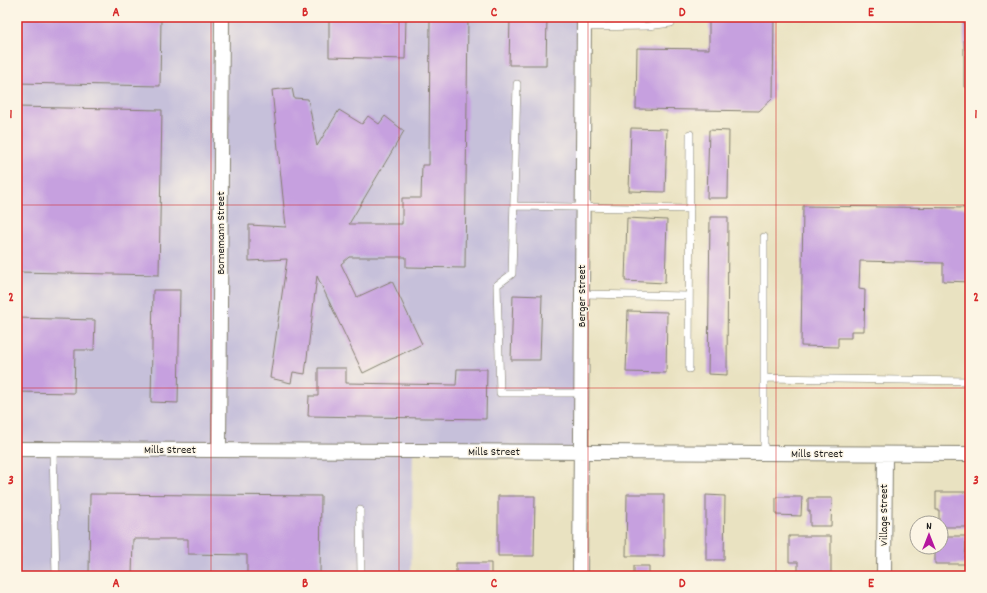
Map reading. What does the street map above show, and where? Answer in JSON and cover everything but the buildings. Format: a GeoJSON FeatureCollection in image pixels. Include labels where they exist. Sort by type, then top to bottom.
{"type":"FeatureCollection","features":[{"type":"Feature","properties":{"kind":"street","name":"Bornemann Street"},"geometry":{"type":"LineString","coordinates":[[219,450],[222,17]]}},
{"type":"Feature","properties":{"kind":"street","name":"Berger Street"},"geometry":{"type":"LineString","coordinates":[[580,576],[584,22]]}},
{"type":"Feature","properties":{"kind":"street","name":"Mills Street"},"geometry":{"type":"LineString","coordinates":[[17,449],[970,454]]}},
{"type":"Feature","properties":{"kind":"street","name":"Village Street"},"geometry":{"type":"LineString","coordinates":[[884,576],[885,454]]}},
{"type":"Feature","properties":{"kind":"lane"},"geometry":{"type":"LineString","coordinates":[[636,17],[636,26]]}},
{"type":"Feature","properties":{"kind":"lane"},"geometry":{"type":"LineString","coordinates":[[584,22],[636,26],[671,23]]}},
{"type":"Feature","properties":{"kind":"lane"},"geometry":{"type":"LineString","coordinates":[[517,84],[512,274],[497,285],[500,393],[582,393]]}},
{"type":"Feature","properties":{"kind":"lane"},"geometry":{"type":"LineString","coordinates":[[689,369],[690,134]]}},
{"type":"Feature","properties":{"kind":"lane"},"geometry":{"type":"LineString","coordinates":[[514,206],[690,209]]}},
{"type":"Feature","properties":{"kind":"lane"},"geometry":{"type":"LineString","coordinates":[[764,237],[764,453]]}},
{"type":"Feature","properties":{"kind":"lane"},"geometry":{"type":"LineString","coordinates":[[582,294],[689,296]]}},
{"type":"Feature","properties":{"kind":"lane"},"geometry":{"type":"LineString","coordinates":[[764,378],[970,381]]}},
{"type":"Feature","properties":{"kind":"lane"},"geometry":{"type":"LineString","coordinates":[[53,449],[56,576]]}},
{"type":"Feature","properties":{"kind":"lane"},"geometry":{"type":"LineString","coordinates":[[360,510],[362,576]]}},
{"type":"Feature","properties":{"kind":"shaded area"},"geometry":{"type":"Polygon","coordinates":[[[17,17],[584,17],[581,452],[413,451],[411,576],[17,576],[17,17]]]}}]}
